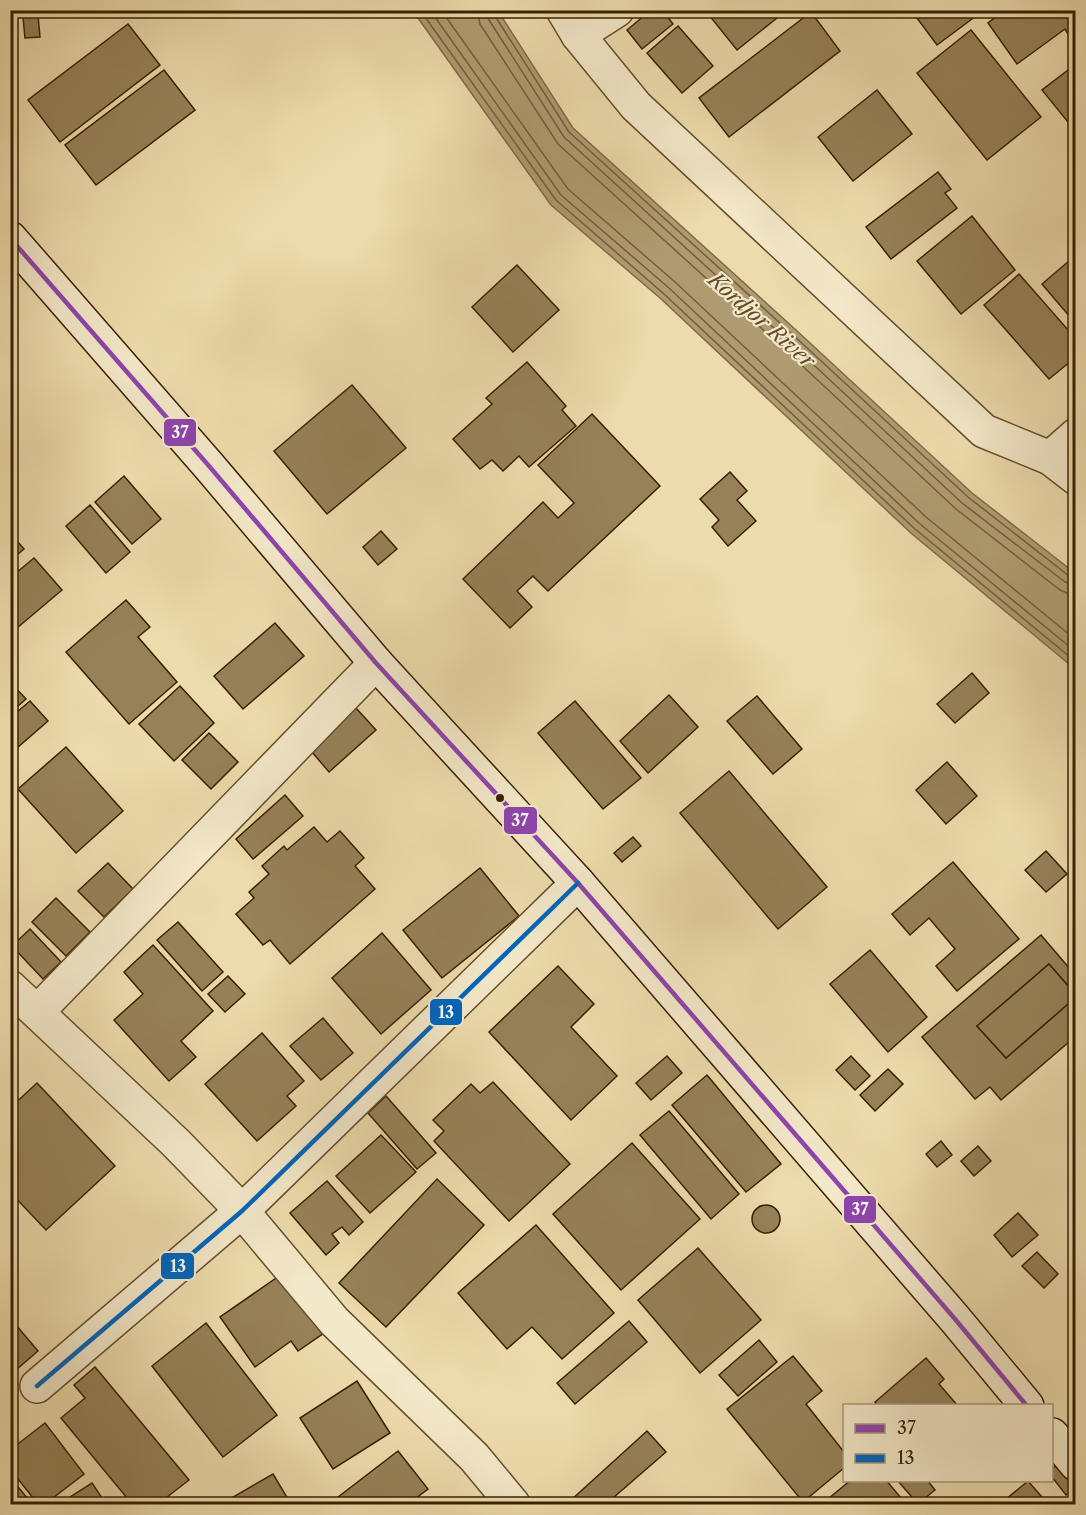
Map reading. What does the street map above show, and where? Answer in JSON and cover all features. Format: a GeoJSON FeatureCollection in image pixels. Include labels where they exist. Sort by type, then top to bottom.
{"type":"FeatureCollection","features":[{"type":"Feature","properties":{"kind":"street"},"geometry":{"type":"LineString","coordinates":[[617,10],[570,23],[636,106],[984,431],[1050,458],[1076,478]]}},
{"type":"Feature","properties":{"kind":"street"},"geometry":{"type":"LineString","coordinates":[[10,238],[376,663],[578,883],[947,1310],[1025,1404]]}},
{"type":"Feature","properties":{"kind":"street"},"geometry":{"type":"LineString","coordinates":[[1050,458],[1076,435]]}},
{"type":"Feature","properties":{"kind":"street"},"geometry":{"type":"LineString","coordinates":[[38,1011],[376,663]]}},
{"type":"Feature","properties":{"kind":"street"},"geometry":{"type":"LineString","coordinates":[[37,1386],[242,1211],[578,883]]}},
{"type":"Feature","properties":{"kind":"street"},"geometry":{"type":"LineString","coordinates":[[10,987],[176,1143],[242,1211],[334,1321],[474,1457],[513,1504]]}},
{"type":"Feature","properties":{"kind":"street"},"geometry":{"type":"LineString","coordinates":[[1053,1436],[1076,1464]]}},
{"type":"Feature","properties":{"kind":"water","name":"Kordjor River"},"geometry":{"type":"Polygon","coordinates":[[[413,11],[498,11],[573,128],[972,493],[1075,573],[1075,669],[912,534],[660,298],[551,205],[413,11]]]}},
{"type":"Feature","properties":{"kind":"building"},"geometry":{"type":"Polygon","coordinates":[[[651,10],[662,10],[673,24],[642,49],[627,30],[651,10]]]}},
{"type":"Feature","properties":{"kind":"building"},"geometry":{"type":"Polygon","coordinates":[[[705,10],[787,10],[737,50],[705,10]]]}},
{"type":"Feature","properties":{"kind":"building"},"geometry":{"type":"Polygon","coordinates":[[[911,10],[984,10],[937,45],[911,10]]]}},
{"type":"Feature","properties":{"kind":"building"},"geometry":{"type":"Polygon","coordinates":[[[1005,10],[1076,10],[1076,29],[1068,34],[1065,29],[1017,64],[988,23],[1005,10]]]}},
{"type":"Feature","properties":{"kind":"building"},"geometry":{"type":"Polygon","coordinates":[[[811,12],[840,51],[729,137],[699,98],[811,12]]]}},
{"type":"Feature","properties":{"kind":"building"},"geometry":{"type":"Polygon","coordinates":[[[38,15],[40,37],[25,38],[23,17],[38,15]]]}},
{"type":"Feature","properties":{"kind":"building"},"geometry":{"type":"Polygon","coordinates":[[[128,24],[160,65],[60,142],[28,100],[128,24]]]}},
{"type":"Feature","properties":{"kind":"building"},"geometry":{"type":"Polygon","coordinates":[[[678,26],[713,66],[682,93],[647,53],[678,26]]]}},
{"type":"Feature","properties":{"kind":"building"},"geometry":{"type":"Polygon","coordinates":[[[971,30],[1041,117],[987,160],[917,73],[971,30]]]}},
{"type":"Feature","properties":{"kind":"building"},"geometry":{"type":"Polygon","coordinates":[[[1076,64],[1076,132],[1042,90],[1076,64]]]}},
{"type":"Feature","properties":{"kind":"building"},"geometry":{"type":"Polygon","coordinates":[[[164,70],[195,110],[96,185],[65,145],[164,70]]]}},
{"type":"Feature","properties":{"kind":"building"},"geometry":{"type":"Polygon","coordinates":[[[877,90],[912,134],[853,181],[818,137],[877,90]]]}},
{"type":"Feature","properties":{"kind":"building"},"geometry":{"type":"Polygon","coordinates":[[[938,172],[951,189],[945,193],[957,208],[891,259],[866,227],[938,172]]]}},
{"type":"Feature","properties":{"kind":"building"},"geometry":{"type":"Polygon","coordinates":[[[972,216],[1015,270],[961,314],[917,261],[972,216]]]}},
{"type":"Feature","properties":{"kind":"building"},"geometry":{"type":"Polygon","coordinates":[[[1076,255],[1076,324],[1042,284],[1076,255]]]}},
{"type":"Feature","properties":{"kind":"building"},"geometry":{"type":"Polygon","coordinates":[[[517,265],[559,310],[513,352],[472,307],[517,265]]]}},
{"type":"Feature","properties":{"kind":"building"},"geometry":{"type":"Polygon","coordinates":[[[1019,274],[1076,339],[1076,357],[1049,379],[984,305],[1019,274]]]}},
{"type":"Feature","properties":{"kind":"building"},"geometry":{"type":"Polygon","coordinates":[[[527,362],[566,406],[562,410],[576,426],[529,467],[519,456],[503,471],[492,460],[480,469],[453,439],[492,404],[486,398],[527,362]]]}},
{"type":"Feature","properties":{"kind":"building"},"geometry":{"type":"Polygon","coordinates":[[[352,385],[406,448],[327,514],[274,451],[352,385]]]}},
{"type":"Feature","properties":{"kind":"building"},"geometry":{"type":"Polygon","coordinates":[[[592,414],[660,486],[548,591],[533,576],[517,591],[532,607],[510,628],[463,579],[543,502],[558,518],[574,503],[538,465],[592,414]]]}},
{"type":"Feature","properties":{"kind":"building"},"geometry":{"type":"Polygon","coordinates":[[[730,472],[747,491],[737,500],[756,521],[728,546],[712,527],[719,520],[700,499],[730,472]]]}},
{"type":"Feature","properties":{"kind":"building"},"geometry":{"type":"Polygon","coordinates":[[[124,476],[161,519],[132,544],[95,502],[124,476]]]}},
{"type":"Feature","properties":{"kind":"building"},"geometry":{"type":"Polygon","coordinates":[[[90,505],[130,552],[106,573],[66,526],[90,505]]]}},
{"type":"Feature","properties":{"kind":"building"},"geometry":{"type":"Polygon","coordinates":[[[381,531],[397,549],[378,565],[363,547],[381,531]]]}},
{"type":"Feature","properties":{"kind":"building"},"geometry":{"type":"Polygon","coordinates":[[[10,533],[24,549],[11,560],[10,559],[10,533]]]}},
{"type":"Feature","properties":{"kind":"building"},"geometry":{"type":"Polygon","coordinates":[[[34,558],[62,590],[10,634],[10,578],[34,558]]]}},
{"type":"Feature","properties":{"kind":"building"},"geometry":{"type":"Polygon","coordinates":[[[126,600],[150,627],[138,637],[177,682],[129,724],[66,652],[126,600]]]}},
{"type":"Feature","properties":{"kind":"building"},"geometry":{"type":"Polygon","coordinates":[[[275,623],[304,656],[243,709],[214,676],[275,623]]]}},
{"type":"Feature","properties":{"kind":"building"},"geometry":{"type":"Polygon","coordinates":[[[972,673],[989,693],[955,723],[937,704],[972,673]]]}},
{"type":"Feature","properties":{"kind":"building"},"geometry":{"type":"Polygon","coordinates":[[[10,682],[26,699],[10,713],[10,682]]]}},
{"type":"Feature","properties":{"kind":"building"},"geometry":{"type":"Polygon","coordinates":[[[180,686],[214,723],[174,761],[139,724],[180,686]]]}},
{"type":"Feature","properties":{"kind":"building"},"geometry":{"type":"Polygon","coordinates":[[[669,695],[698,727],[648,773],[620,741],[669,695]]]}},
{"type":"Feature","properties":{"kind":"building"},"geometry":{"type":"Polygon","coordinates":[[[757,696],[802,749],[773,774],[727,721],[757,696]]]}},
{"type":"Feature","properties":{"kind":"building"},"geometry":{"type":"Polygon","coordinates":[[[346,697],[376,730],[329,772],[300,738],[346,697]]]}},
{"type":"Feature","properties":{"kind":"building"},"geometry":{"type":"Polygon","coordinates":[[[30,701],[48,721],[10,754],[10,718],[30,701]]]}},
{"type":"Feature","properties":{"kind":"building"},"geometry":{"type":"Polygon","coordinates":[[[575,701],[641,778],[603,809],[538,733],[575,701]]]}},
{"type":"Feature","properties":{"kind":"building"},"geometry":{"type":"Polygon","coordinates":[[[209,733],[238,762],[211,789],[182,760],[209,733]]]}},
{"type":"Feature","properties":{"kind":"building"},"geometry":{"type":"Polygon","coordinates":[[[66,747],[123,811],[76,853],[18,789],[66,747]]]}},
{"type":"Feature","properties":{"kind":"building"},"geometry":{"type":"Polygon","coordinates":[[[947,762],[977,796],[946,824],[916,790],[947,762]]]}},
{"type":"Feature","properties":{"kind":"building"},"geometry":{"type":"Polygon","coordinates":[[[729,771],[827,887],[778,929],[680,813],[729,771]]]}},
{"type":"Feature","properties":{"kind":"building"},"geometry":{"type":"Polygon","coordinates":[[[285,795],[303,816],[253,859],[236,839],[285,795]]]}},
{"type":"Feature","properties":{"kind":"building"},"geometry":{"type":"Polygon","coordinates":[[[314,827],[327,842],[340,831],[364,858],[355,866],[375,889],[290,964],[270,940],[263,945],[236,914],[254,898],[249,892],[269,874],[262,866],[284,846],[287,850],[314,827]]]}},
{"type":"Feature","properties":{"kind":"building"},"geometry":{"type":"Polygon","coordinates":[[[633,837],[641,846],[622,862],[614,853],[633,837]]]}},
{"type":"Feature","properties":{"kind":"building"},"geometry":{"type":"Polygon","coordinates":[[[1046,851],[1067,874],[1046,892],[1025,870],[1046,851]]]}},
{"type":"Feature","properties":{"kind":"building"},"geometry":{"type":"Polygon","coordinates":[[[953,862],[1019,939],[957,991],[936,966],[955,949],[929,918],[910,935],[892,914],[953,862]]]}},
{"type":"Feature","properties":{"kind":"building"},"geometry":{"type":"Polygon","coordinates":[[[108,863],[133,889],[104,917],[78,891],[108,863]]]}},
{"type":"Feature","properties":{"kind":"building"},"geometry":{"type":"Polygon","coordinates":[[[480,868],[519,916],[442,978],[403,930],[480,868]]]}},
{"type":"Feature","properties":{"kind":"building"},"geometry":{"type":"Polygon","coordinates":[[[56,898],[90,932],[66,956],[32,922],[56,898]]]}},
{"type":"Feature","properties":{"kind":"building"},"geometry":{"type":"Polygon","coordinates":[[[178,922],[223,972],[202,991],[157,940],[178,922]]]}},
{"type":"Feature","properties":{"kind":"building"},"geometry":{"type":"Polygon","coordinates":[[[30,929],[61,962],[43,979],[12,946],[30,929]]]}},
{"type":"Feature","properties":{"kind":"building"},"geometry":{"type":"Polygon","coordinates":[[[382,933],[431,990],[381,1034],[332,978],[382,933]]]}},
{"type":"Feature","properties":{"kind":"building"},"geometry":{"type":"Polygon","coordinates":[[[1041,935],[1076,976],[1076,995],[1049,964],[977,1026],[1006,1058],[1076,997],[1076,1036],[1001,1100],[990,1087],[975,1099],[922,1037],[1041,935]]]}},
{"type":"Feature","properties":{"kind":"building"},"geometry":{"type":"Polygon","coordinates":[[[153,945],[213,1011],[181,1041],[196,1057],[169,1081],[114,1020],[143,994],[124,972],[153,945]]]}},
{"type":"Feature","properties":{"kind":"building"},"geometry":{"type":"Polygon","coordinates":[[[870,950],[927,1017],[888,1052],[830,984],[870,950]]]}},
{"type":"Feature","properties":{"kind":"building"},"geometry":{"type":"Polygon","coordinates":[[[1049,964],[1076,997],[1006,1058],[977,1026],[1049,964]]]}},
{"type":"Feature","properties":{"kind":"building"},"geometry":{"type":"Polygon","coordinates":[[[558,966],[594,1004],[571,1027],[617,1076],[571,1120],[489,1032],[558,966]]]}},
{"type":"Feature","properties":{"kind":"building"},"geometry":{"type":"Polygon","coordinates":[[[228,976],[245,994],[225,1012],[208,994],[228,976]]]}},
{"type":"Feature","properties":{"kind":"building"},"geometry":{"type":"Polygon","coordinates":[[[323,1018],[353,1053],[321,1080],[290,1046],[323,1018]]]}},
{"type":"Feature","properties":{"kind":"building"},"geometry":{"type":"Polygon","coordinates":[[[262,1033],[304,1081],[287,1096],[296,1106],[257,1141],[205,1084],[262,1033]]]}},
{"type":"Feature","properties":{"kind":"building"},"geometry":{"type":"Polygon","coordinates":[[[667,1056],[682,1073],[651,1100],[636,1083],[667,1056]]]}},
{"type":"Feature","properties":{"kind":"building"},"geometry":{"type":"Polygon","coordinates":[[[851,1056],[870,1076],[855,1090],[836,1070],[851,1056]]]}},
{"type":"Feature","properties":{"kind":"building"},"geometry":{"type":"Polygon","coordinates":[[[888,1069],[903,1084],[875,1111],[860,1095],[888,1069]]]}},
{"type":"Feature","properties":{"kind":"building"},"geometry":{"type":"Polygon","coordinates":[[[707,1075],[781,1164],[746,1192],[672,1105],[707,1075]]]}},
{"type":"Feature","properties":{"kind":"building"},"geometry":{"type":"Polygon","coordinates":[[[493,1082],[570,1164],[509,1221],[434,1141],[444,1131],[433,1120],[471,1084],[480,1093],[493,1082]]]}},
{"type":"Feature","properties":{"kind":"building"},"geometry":{"type":"Polygon","coordinates":[[[37,1083],[115,1166],[46,1230],[10,1192],[10,1108],[37,1083]]]}},
{"type":"Feature","properties":{"kind":"building"},"geometry":{"type":"Polygon","coordinates":[[[386,1096],[436,1153],[417,1169],[368,1113],[386,1096]]]}},
{"type":"Feature","properties":{"kind":"building"},"geometry":{"type":"Polygon","coordinates":[[[669,1111],[739,1194],[711,1219],[640,1135],[669,1111]]]}},
{"type":"Feature","properties":{"kind":"building"},"geometry":{"type":"Polygon","coordinates":[[[381,1135],[416,1172],[370,1213],[336,1176],[381,1135]]]}},
{"type":"Feature","properties":{"kind":"building"},"geometry":{"type":"Polygon","coordinates":[[[941,1141],[952,1155],[937,1167],[926,1154],[941,1141]]]}},
{"type":"Feature","properties":{"kind":"building"},"geometry":{"type":"Polygon","coordinates":[[[632,1143],[700,1219],[621,1290],[553,1214],[632,1143]]]}},
{"type":"Feature","properties":{"kind":"building"},"geometry":{"type":"Polygon","coordinates":[[[978,1146],[991,1161],[974,1176],[961,1161],[978,1146]]]}},
{"type":"Feature","properties":{"kind":"building"},"geometry":{"type":"Polygon","coordinates":[[[437,1179],[484,1225],[386,1327],[339,1283],[437,1179]]]}},
{"type":"Feature","properties":{"kind":"building"},"geometry":{"type":"Polygon","coordinates":[[[327,1181],[363,1222],[349,1235],[342,1227],[332,1234],[339,1243],[326,1255],[290,1213],[327,1181]]]}},
{"type":"Feature","properties":{"kind":"building"},"geometry":{"type":"Polygon","coordinates":[[[766,1205],[776,1209],[780,1219],[776,1229],[766,1233],[756,1229],[752,1219],[756,1209],[766,1205]]]}},
{"type":"Feature","properties":{"kind":"building"},"geometry":{"type":"Polygon","coordinates":[[[1018,1213],[1038,1235],[1012,1257],[994,1235],[1018,1213]]]}},
{"type":"Feature","properties":{"kind":"building"},"geometry":{"type":"Polygon","coordinates":[[[536,1225],[614,1313],[562,1359],[532,1327],[507,1349],[458,1293],[536,1225]]]}},
{"type":"Feature","properties":{"kind":"building"},"geometry":{"type":"Polygon","coordinates":[[[698,1248],[761,1320],[700,1373],[638,1300],[698,1248]]]}},
{"type":"Feature","properties":{"kind":"building"},"geometry":{"type":"Polygon","coordinates":[[[1037,1252],[1058,1274],[1044,1288],[1022,1266],[1037,1252]]]}},
{"type":"Feature","properties":{"kind":"building"},"geometry":{"type":"Polygon","coordinates":[[[282,1274],[324,1333],[298,1351],[291,1341],[255,1367],[220,1317],[282,1274]]]}},
{"type":"Feature","properties":{"kind":"building"},"geometry":{"type":"Polygon","coordinates":[[[10,1318],[38,1351],[10,1375],[10,1318]]]}},
{"type":"Feature","properties":{"kind":"building"},"geometry":{"type":"Polygon","coordinates":[[[629,1321],[647,1342],[575,1404],[557,1383],[629,1321]]]}},
{"type":"Feature","properties":{"kind":"building"},"geometry":{"type":"Polygon","coordinates":[[[206,1323],[277,1415],[223,1457],[152,1366],[206,1323]]]}},
{"type":"Feature","properties":{"kind":"building"},"geometry":{"type":"Polygon","coordinates":[[[759,1340],[777,1362],[738,1396],[719,1375],[759,1340]]]}},
{"type":"Feature","properties":{"kind":"building"},"geometry":{"type":"Polygon","coordinates":[[[793,1356],[822,1391],[806,1404],[843,1451],[843,1469],[803,1502],[727,1409],[793,1356]]]}},
{"type":"Feature","properties":{"kind":"building"},"geometry":{"type":"Polygon","coordinates":[[[926,1358],[944,1379],[939,1384],[956,1404],[876,1404],[875,1402],[926,1358]]]}},
{"type":"Feature","properties":{"kind":"building"},"geometry":{"type":"Polygon","coordinates":[[[95,1367],[189,1480],[158,1504],[132,1504],[61,1418],[85,1398],[74,1385],[95,1367]]]}},
{"type":"Feature","properties":{"kind":"building"},"geometry":{"type":"Polygon","coordinates":[[[357,1381],[390,1433],[333,1469],[300,1418],[357,1381]]]}},
{"type":"Feature","properties":{"kind":"building"},"geometry":{"type":"Polygon","coordinates":[[[45,1423],[84,1474],[45,1504],[38,1504],[10,1469],[10,1450],[45,1423]]]}},
{"type":"Feature","properties":{"kind":"building"},"geometry":{"type":"Polygon","coordinates":[[[647,1431],[666,1452],[606,1504],[573,1504],[570,1501],[647,1431]]]}},
{"type":"Feature","properties":{"kind":"building"},"geometry":{"type":"Polygon","coordinates":[[[398,1451],[428,1489],[408,1504],[329,1504],[398,1451]]]}},
{"type":"Feature","properties":{"kind":"building"},"geometry":{"type":"Polygon","coordinates":[[[1058,1463],[1076,1484],[1076,1487],[1066,1495],[1053,1478],[1053,1468],[1058,1463]]]}},
{"type":"Feature","properties":{"kind":"building"},"geometry":{"type":"Polygon","coordinates":[[[273,1474],[291,1504],[221,1504],[273,1474]]]}},
{"type":"Feature","properties":{"kind":"building"},"geometry":{"type":"Polygon","coordinates":[[[10,1477],[32,1504],[10,1504],[10,1477]]]}},
{"type":"Feature","properties":{"kind":"building"},"geometry":{"type":"Polygon","coordinates":[[[849,1482],[888,1482],[906,1504],[825,1504],[823,1503],[849,1482]]]}},
{"type":"Feature","properties":{"kind":"building"},"geometry":{"type":"Polygon","coordinates":[[[899,1482],[929,1482],[935,1490],[918,1504],[899,1482]]]}},
{"type":"Feature","properties":{"kind":"building"},"geometry":{"type":"Polygon","coordinates":[[[1029,1482],[1048,1504],[1000,1504],[1029,1482]]]}},
{"type":"Feature","properties":{"kind":"building"},"geometry":{"type":"Polygon","coordinates":[[[92,1483],[106,1504],[59,1504],[92,1483]]]}},
{"type":"Feature","properties":{"kind":"transit line","name":"37"},"geometry":{"type":"LineString","coordinates":[[10,238],[209,466],[376,663],[578,883],[955,1319],[1025,1404]]}},
{"type":"Feature","properties":{"kind":"transit line","name":"13"},"geometry":{"type":"LineString","coordinates":[[37,1386],[242,1211],[578,883]]}}]}
